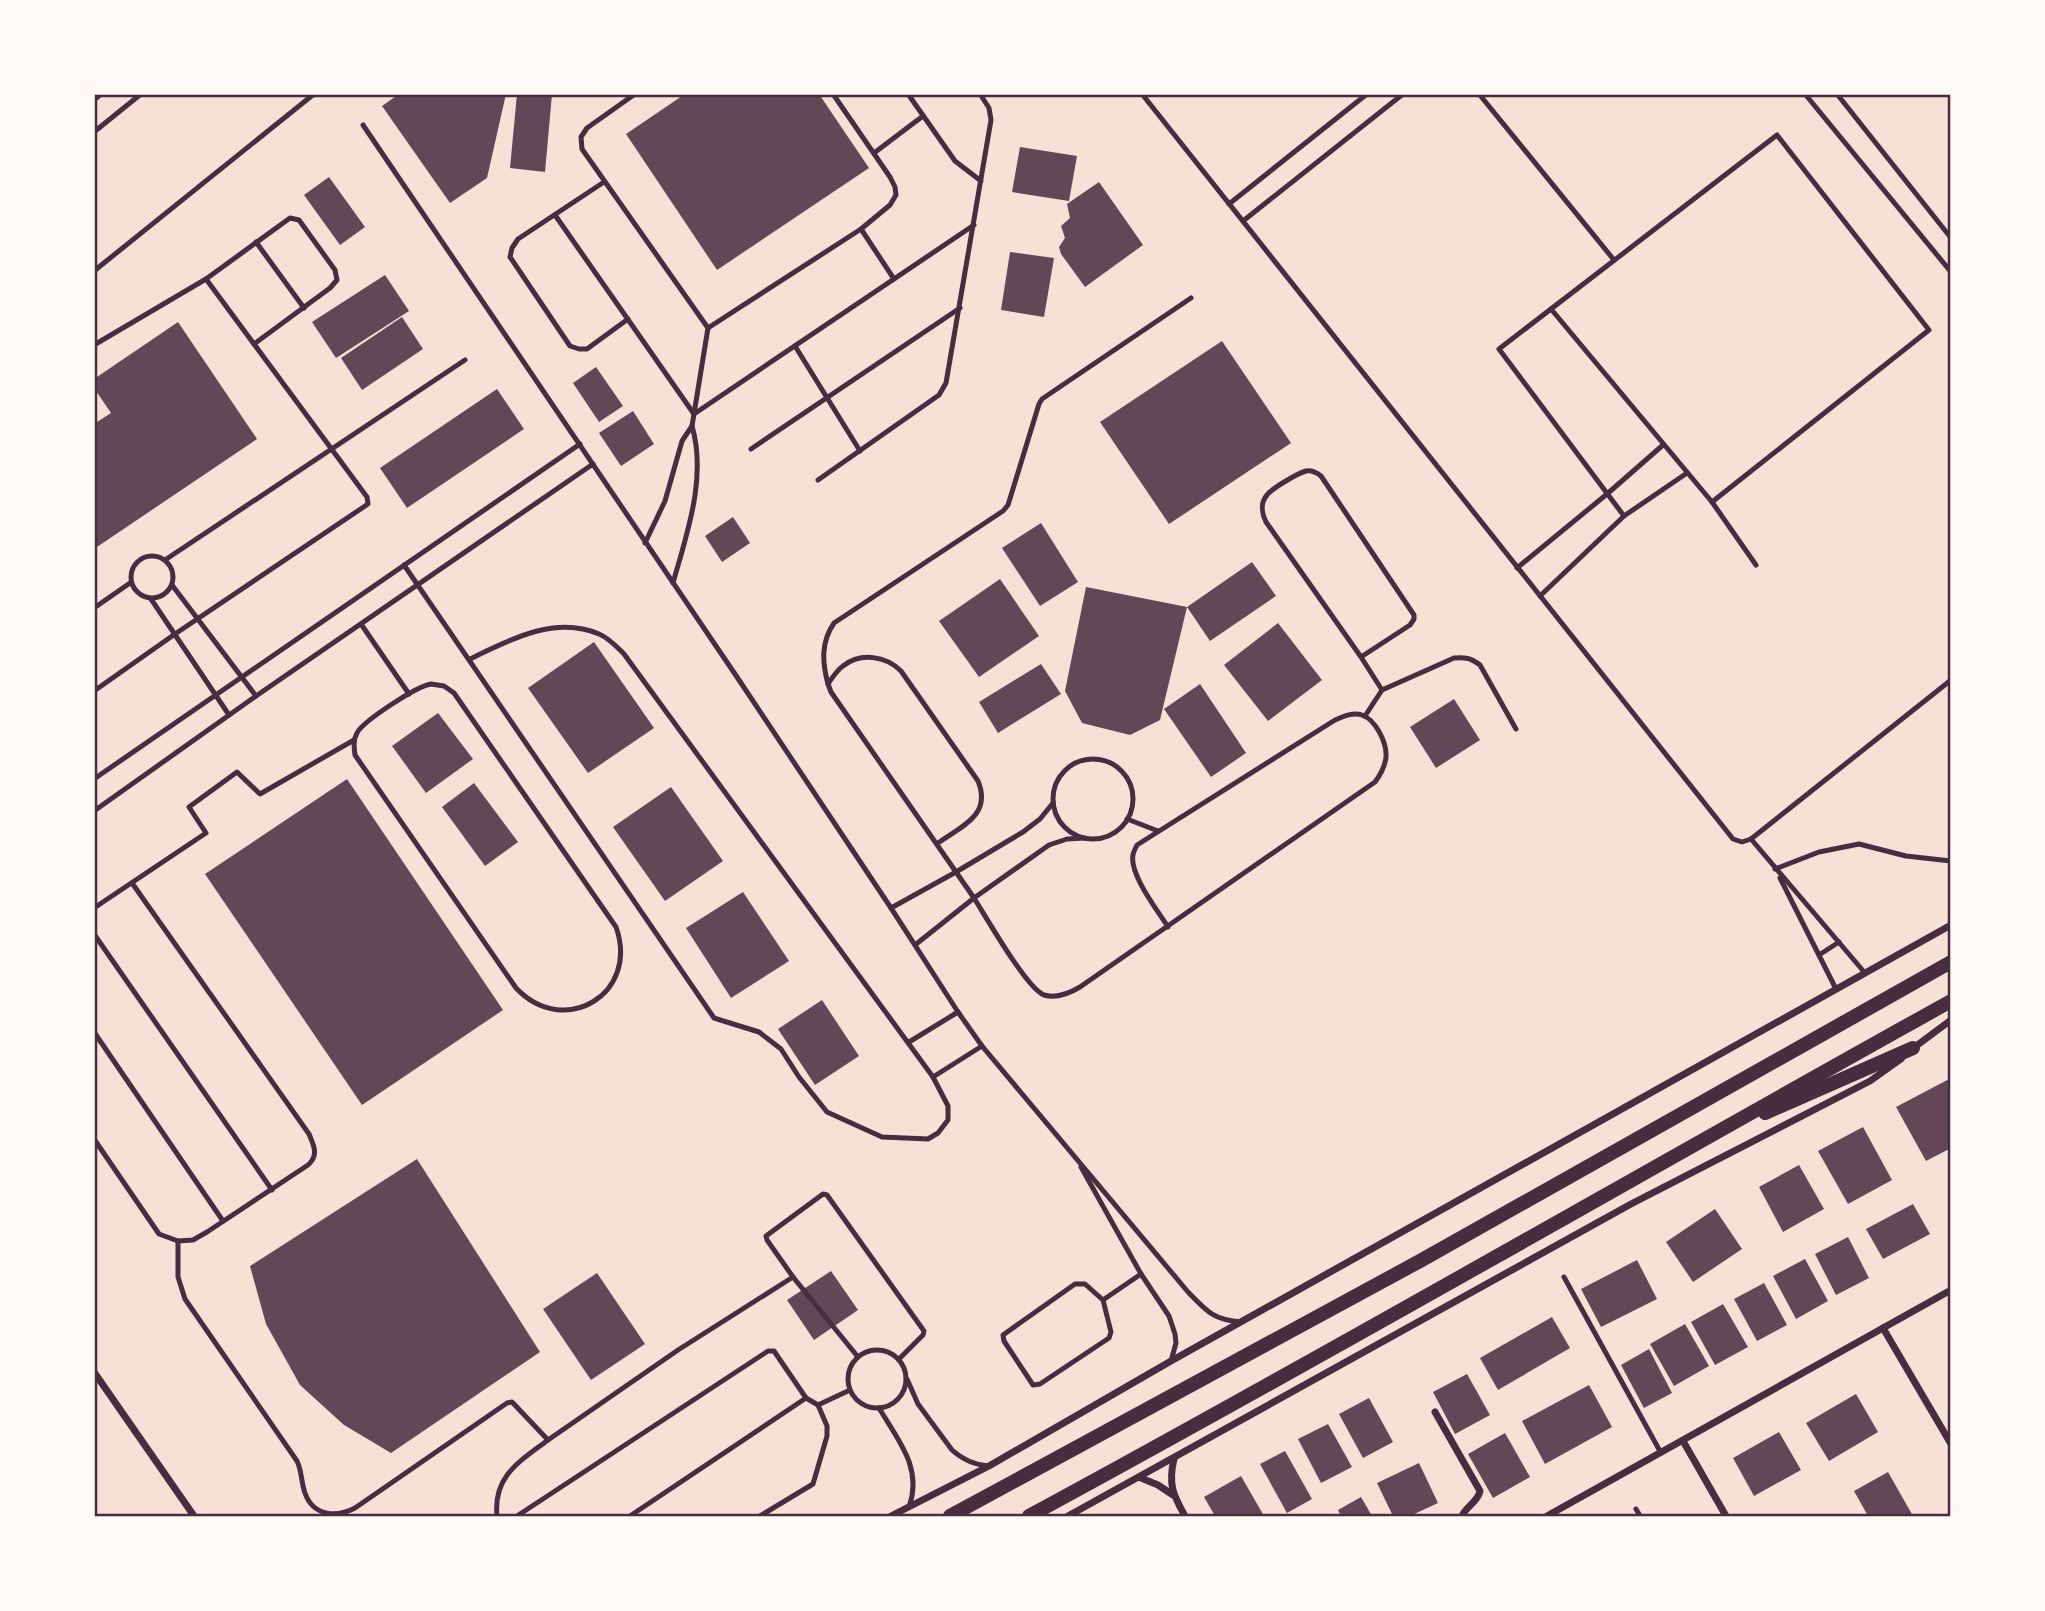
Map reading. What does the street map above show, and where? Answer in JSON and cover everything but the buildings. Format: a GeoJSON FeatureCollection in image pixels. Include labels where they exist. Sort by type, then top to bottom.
{"type":"FeatureCollection","features":[{"type":"Feature","properties":{"kind":"main road"},"geometry":{"type":"LineString","coordinates":[[950,1517],[1398,1273],[1951,962]]}},
{"type":"Feature","properties":{"kind":"main road"},"geometry":{"type":"LineString","coordinates":[[1029,1517],[1951,1001]]}},
{"type":"Feature","properties":{"kind":"main road"},"geometry":{"type":"LineString","coordinates":[[1690,1146],[1913,1048]]}},
{"type":"Feature","properties":{"kind":"street"},"geometry":{"type":"LineString","coordinates":[[891,1517],[989,1466],[1171,1361],[1951,925]]}},
{"type":"Feature","properties":{"kind":"street"},"geometry":{"type":"LineString","coordinates":[[1068,1517],[1631,1204],[1870,1080],[1950,1020]]}},
{"type":"Feature","properties":{"kind":"street"},"geometry":{"type":"LineString","coordinates":[[1547,1517],[1951,1290]]}},
{"type":"Feature","properties":{"kind":"street"},"geometry":{"type":"LineString","coordinates":[[1883,1328],[1951,1444]]}},
{"type":"Feature","properties":{"kind":"street"},"geometry":{"type":"LineString","coordinates":[[94,1372],[194,1517]]}},
{"type":"Feature","properties":{"kind":"street"},"geometry":{"type":"LineString","coordinates":[[1435,1412],[1480,1491],[1462,1517]]}},
{"type":"Feature","properties":{"kind":"street"},"geometry":{"type":"LineString","coordinates":[[1683,1441],[1726,1517]]}},
{"type":"Feature","properties":{"kind":"street"},"geometry":{"type":"LineString","coordinates":[[1174,1459],[1171,1477],[1173,1495],[1185,1517]]}},
{"type":"Feature","properties":{"kind":"street"},"geometry":{"type":"LineString","coordinates":[[1141,1478],[1173,1495]]}},
{"type":"Feature","properties":{"kind":"lane"},"geometry":{"type":"LineString","coordinates":[[94,100],[101,94]]}},
{"type":"Feature","properties":{"kind":"lane"},"geometry":{"type":"LineString","coordinates":[[94,132],[141,94]]}},
{"type":"Feature","properties":{"kind":"lane"},"geometry":{"type":"LineString","coordinates":[[94,271],[314,94]]}},
{"type":"Feature","properties":{"kind":"lane"},"geometry":{"type":"LineString","coordinates":[[617,94],[623,103]]}},
{"type":"Feature","properties":{"kind":"lane"},"geometry":{"type":"LineString","coordinates":[[635,94],[587,128],[581,137],[582,149],[708,328],[692,426],[682,441],[665,501],[645,543]]}},
{"type":"Feature","properties":{"kind":"lane"},"geometry":{"type":"LineString","coordinates":[[708,328],[861,229],[890,205],[896,195],[890,177],[833,94]]}},
{"type":"Feature","properties":{"kind":"lane"},"geometry":{"type":"LineString","coordinates":[[908,94],[955,161],[981,181]]}},
{"type":"Feature","properties":{"kind":"lane"},"geometry":{"type":"LineString","coordinates":[[818,480],[939,395],[946,383],[991,120],[989,108],[980,94]]}},
{"type":"Feature","properties":{"kind":"lane"},"geometry":{"type":"LineString","coordinates":[[1142,94],[1733,839],[1742,842],[1751,839],[1951,680]]}},
{"type":"Feature","properties":{"kind":"lane"},"geometry":{"type":"LineString","coordinates":[[1229,204],[1367,94]]}},
{"type":"Feature","properties":{"kind":"lane"},"geometry":{"type":"LineString","coordinates":[[1243,221],[1404,94]]}},
{"type":"Feature","properties":{"kind":"lane"},"geometry":{"type":"LineString","coordinates":[[1479,94],[1614,260]]}},
{"type":"Feature","properties":{"kind":"lane"},"geometry":{"type":"LineString","coordinates":[[1805,94],[1951,272]]}},
{"type":"Feature","properties":{"kind":"lane"},"geometry":{"type":"LineString","coordinates":[[1837,94],[1951,238]]}},
{"type":"Feature","properties":{"kind":"lane"},"geometry":{"type":"LineString","coordinates":[[874,153],[923,116]]}},
{"type":"Feature","properties":{"kind":"lane"},"geometry":{"type":"LineString","coordinates":[[363,125],[580,444],[982,1046],[1188,1292],[1214,1317],[1242,1322]]}},
{"type":"Feature","properties":{"kind":"lane"},"geometry":{"type":"LineString","coordinates":[[1624,516],[1499,349],[1777,135],[1929,330],[1712,502]]}},
{"type":"Feature","properties":{"kind":"lane"},"geometry":{"type":"LineString","coordinates":[[604,182],[518,239],[510,257],[570,346],[587,349],[628,319]]}},
{"type":"Feature","properties":{"kind":"lane"},"geometry":{"type":"LineString","coordinates":[[555,215],[694,414]]}},
{"type":"Feature","properties":{"kind":"lane"},"geometry":{"type":"LineString","coordinates":[[94,345],[206,279],[290,218],[299,219],[335,270],[337,280],[254,344]]}},
{"type":"Feature","properties":{"kind":"lane"},"geometry":{"type":"LineString","coordinates":[[694,414],[974,225]]}},
{"type":"Feature","properties":{"kind":"lane"},"geometry":{"type":"LineString","coordinates":[[861,229],[894,279]]}},
{"type":"Feature","properties":{"kind":"lane"},"geometry":{"type":"LineString","coordinates":[[256,242],[304,308]]}},
{"type":"Feature","properties":{"kind":"lane"},"geometry":{"type":"LineString","coordinates":[[94,691],[368,504],[367,497],[206,279]]}},
{"type":"Feature","properties":{"kind":"lane"},"geometry":{"type":"LineString","coordinates":[[1168,927],[1133,864],[1137,845],[1335,720],[1354,714],[1366,716],[1376,727],[1387,753],[1385,765],[1375,782],[1168,927],[1069,994],[1044,995],[1030,983],[938,843],[831,692],[824,663],[824,641],[834,622],[1003,511],[1008,505],[1042,398],[1191,298]]}},
{"type":"Feature","properties":{"kind":"lane"},"geometry":{"type":"LineString","coordinates":[[751,449],[960,308]]}},
{"type":"Feature","properties":{"kind":"lane"},"geometry":{"type":"LineString","coordinates":[[1551,309],[1712,502],[1756,565]]}},
{"type":"Feature","properties":{"kind":"lane"},"geometry":{"type":"LineString","coordinates":[[795,346],[860,451]]}},
{"type":"Feature","properties":{"kind":"lane"},"geometry":{"type":"LineString","coordinates":[[165,560],[465,360]]}},
{"type":"Feature","properties":{"kind":"lane"},"geometry":{"type":"LineString","coordinates":[[673,583],[695,505],[697,443],[692,426]]}},
{"type":"Feature","properties":{"kind":"lane"},"geometry":{"type":"LineString","coordinates":[[94,779],[580,444]]}},
{"type":"Feature","properties":{"kind":"lane"},"geometry":{"type":"LineString","coordinates":[[1517,568],[1663,445]]}},
{"type":"Feature","properties":{"kind":"lane"},"geometry":{"type":"LineString","coordinates":[[94,811],[593,464]]}},
{"type":"Feature","properties":{"kind":"lane"},"geometry":{"type":"LineString","coordinates":[[1361,657],[1410,625],[1414,619],[1413,615],[1321,476],[1309,470],[1267,494],[1262,514],[1382,690]]}},
{"type":"Feature","properties":{"kind":"lane"},"geometry":{"type":"LineString","coordinates":[[1540,596],[1624,516],[1687,473]]}},
{"type":"Feature","properties":{"kind":"lane"},"geometry":{"type":"LineString","coordinates":[[153,555],[165,560],[173,571],[172,585],[164,596],[150,599],[138,595],[130,583],[131,570],[139,559],[153,555]]}},
{"type":"Feature","properties":{"kind":"lane"},"geometry":{"type":"LineString","coordinates":[[404,565],[714,1018],[759,1032],[781,1049],[827,1112],[882,1137],[928,1139],[939,1133],[948,1120],[948,1106],[933,1077],[633,665],[611,642],[600,634],[572,628],[534,631],[470,659]]}},
{"type":"Feature","properties":{"kind":"lane"},"geometry":{"type":"LineString","coordinates":[[94,608],[130,583]]}},
{"type":"Feature","properties":{"kind":"lane"},"geometry":{"type":"LineString","coordinates":[[172,585],[256,696]]}},
{"type":"Feature","properties":{"kind":"lane"},"geometry":{"type":"LineString","coordinates":[[150,599],[229,715]]}},
{"type":"Feature","properties":{"kind":"lane"},"geometry":{"type":"LineString","coordinates":[[361,624],[409,694]]}},
{"type":"Feature","properties":{"kind":"lane"},"geometry":{"type":"LineString","coordinates":[[1366,716],[1382,690],[1454,658],[1464,657],[1474,659],[1480,665],[1516,729]]}},
{"type":"Feature","properties":{"kind":"lane"},"geometry":{"type":"LineString","coordinates":[[828,684],[842,666],[855,660],[882,658],[893,663],[978,781],[984,799],[977,815],[938,843]]}},
{"type":"Feature","properties":{"kind":"lane"},"geometry":{"type":"LineString","coordinates":[[94,898],[97,907],[206,834],[189,807],[237,772],[260,794],[354,740],[361,727],[419,687],[431,684],[444,686],[454,693],[609,915],[620,937],[621,957],[619,970],[600,997],[586,1006],[559,1011],[540,1006],[524,997],[358,761],[354,740]]}},
{"type":"Feature","properties":{"kind":"lane"},"geometry":{"type":"LineString","coordinates":[[915,945],[974,898],[1049,845],[1067,839],[1101,838],[1116,831],[1128,819],[1133,803],[1131,787],[1123,772],[1110,762],[1093,759],[1077,762],[1063,772],[1055,786],[1053,803],[1058,819],[1069,831],[1085,838]]}},
{"type":"Feature","properties":{"kind":"lane"},"geometry":{"type":"LineString","coordinates":[[891,908],[1023,832],[1040,819],[1053,803]]}},
{"type":"Feature","properties":{"kind":"lane"},"geometry":{"type":"LineString","coordinates":[[1128,819],[1158,831]]}},
{"type":"Feature","properties":{"kind":"lane"},"geometry":{"type":"LineString","coordinates":[[1751,839],[1865,973]]}},
{"type":"Feature","properties":{"kind":"lane"},"geometry":{"type":"LineString","coordinates":[[1776,869],[1819,852],[1859,845],[1906,856],[1951,861]]}},
{"type":"Feature","properties":{"kind":"lane"},"geometry":{"type":"LineString","coordinates":[[1776,869],[1836,989]]}},
{"type":"Feature","properties":{"kind":"lane"},"geometry":{"type":"LineString","coordinates":[[94,1139],[159,1234],[178,1241],[193,1240],[272,1191],[313,1160],[316,1149],[309,1134],[132,883]]}},
{"type":"Feature","properties":{"kind":"lane"},"geometry":{"type":"LineString","coordinates":[[94,934],[272,1191]]}},
{"type":"Feature","properties":{"kind":"lane"},"geometry":{"type":"LineString","coordinates":[[1819,955],[1839,942]]}},
{"type":"Feature","properties":{"kind":"lane"},"geometry":{"type":"LineString","coordinates":[[909,1042],[958,1012]]}},
{"type":"Feature","properties":{"kind":"lane"},"geometry":{"type":"LineString","coordinates":[[94,1032],[223,1221]]}},
{"type":"Feature","properties":{"kind":"lane"},"geometry":{"type":"LineString","coordinates":[[933,1077],[982,1046]]}},
{"type":"Feature","properties":{"kind":"lane"},"geometry":{"type":"LineString","coordinates":[[1072,1152],[1173,1325],[1176,1343],[1171,1361]]}},
{"type":"Feature","properties":{"kind":"lane"},"geometry":{"type":"LineString","coordinates":[[858,1357],[793,1277],[766,1236],[825,1194],[924,1331],[899,1359]]}},
{"type":"Feature","properties":{"kind":"lane"},"geometry":{"type":"LineString","coordinates":[[178,1241],[178,1277],[185,1299],[298,1461],[306,1497],[322,1512],[338,1514],[355,1508],[507,1403],[512,1402],[548,1440]]}},
{"type":"Feature","properties":{"kind":"lane"},"geometry":{"type":"LineString","coordinates":[[1103,1300],[1142,1274]]}},
{"type":"Feature","properties":{"kind":"lane"},"geometry":{"type":"LineString","coordinates":[[497,1517],[496,1500],[505,1477],[514,1467],[548,1440],[678,1350],[793,1277]]}},
{"type":"Feature","properties":{"kind":"lane"},"geometry":{"type":"LineString","coordinates":[[1564,1277],[1661,1453]]}},
{"type":"Feature","properties":{"kind":"lane"},"geometry":{"type":"LineString","coordinates":[[1075,1284],[1084,1284],[1103,1300],[1111,1332],[1109,1338],[1040,1384],[1033,1385],[1003,1335],[1075,1284]]}},
{"type":"Feature","properties":{"kind":"lane"},"geometry":{"type":"LineString","coordinates":[[907,1379],[898,1399],[879,1408],[862,1404],[850,1390],[849,1372],[858,1357],[875,1349],[892,1354],[905,1368],[907,1379],[925,1416],[952,1450],[972,1463],[989,1466]]}},
{"type":"Feature","properties":{"kind":"lane"},"geometry":{"type":"LineString","coordinates":[[517,1517],[768,1351],[774,1351],[806,1398],[818,1405],[827,1426],[827,1436],[813,1484],[760,1517]]}},
{"type":"Feature","properties":{"kind":"lane"},"geometry":{"type":"LineString","coordinates":[[818,1405],[850,1390]]}},
{"type":"Feature","properties":{"kind":"lane"},"geometry":{"type":"LineString","coordinates":[[630,1517],[806,1398]]}},
{"type":"Feature","properties":{"kind":"lane"},"geometry":{"type":"LineString","coordinates":[[879,1408],[912,1467],[914,1489],[909,1507]]}},
{"type":"Feature","properties":{"kind":"lane"},"geometry":{"type":"LineString","coordinates":[[1636,1509],[1640,1517]]}}]}
